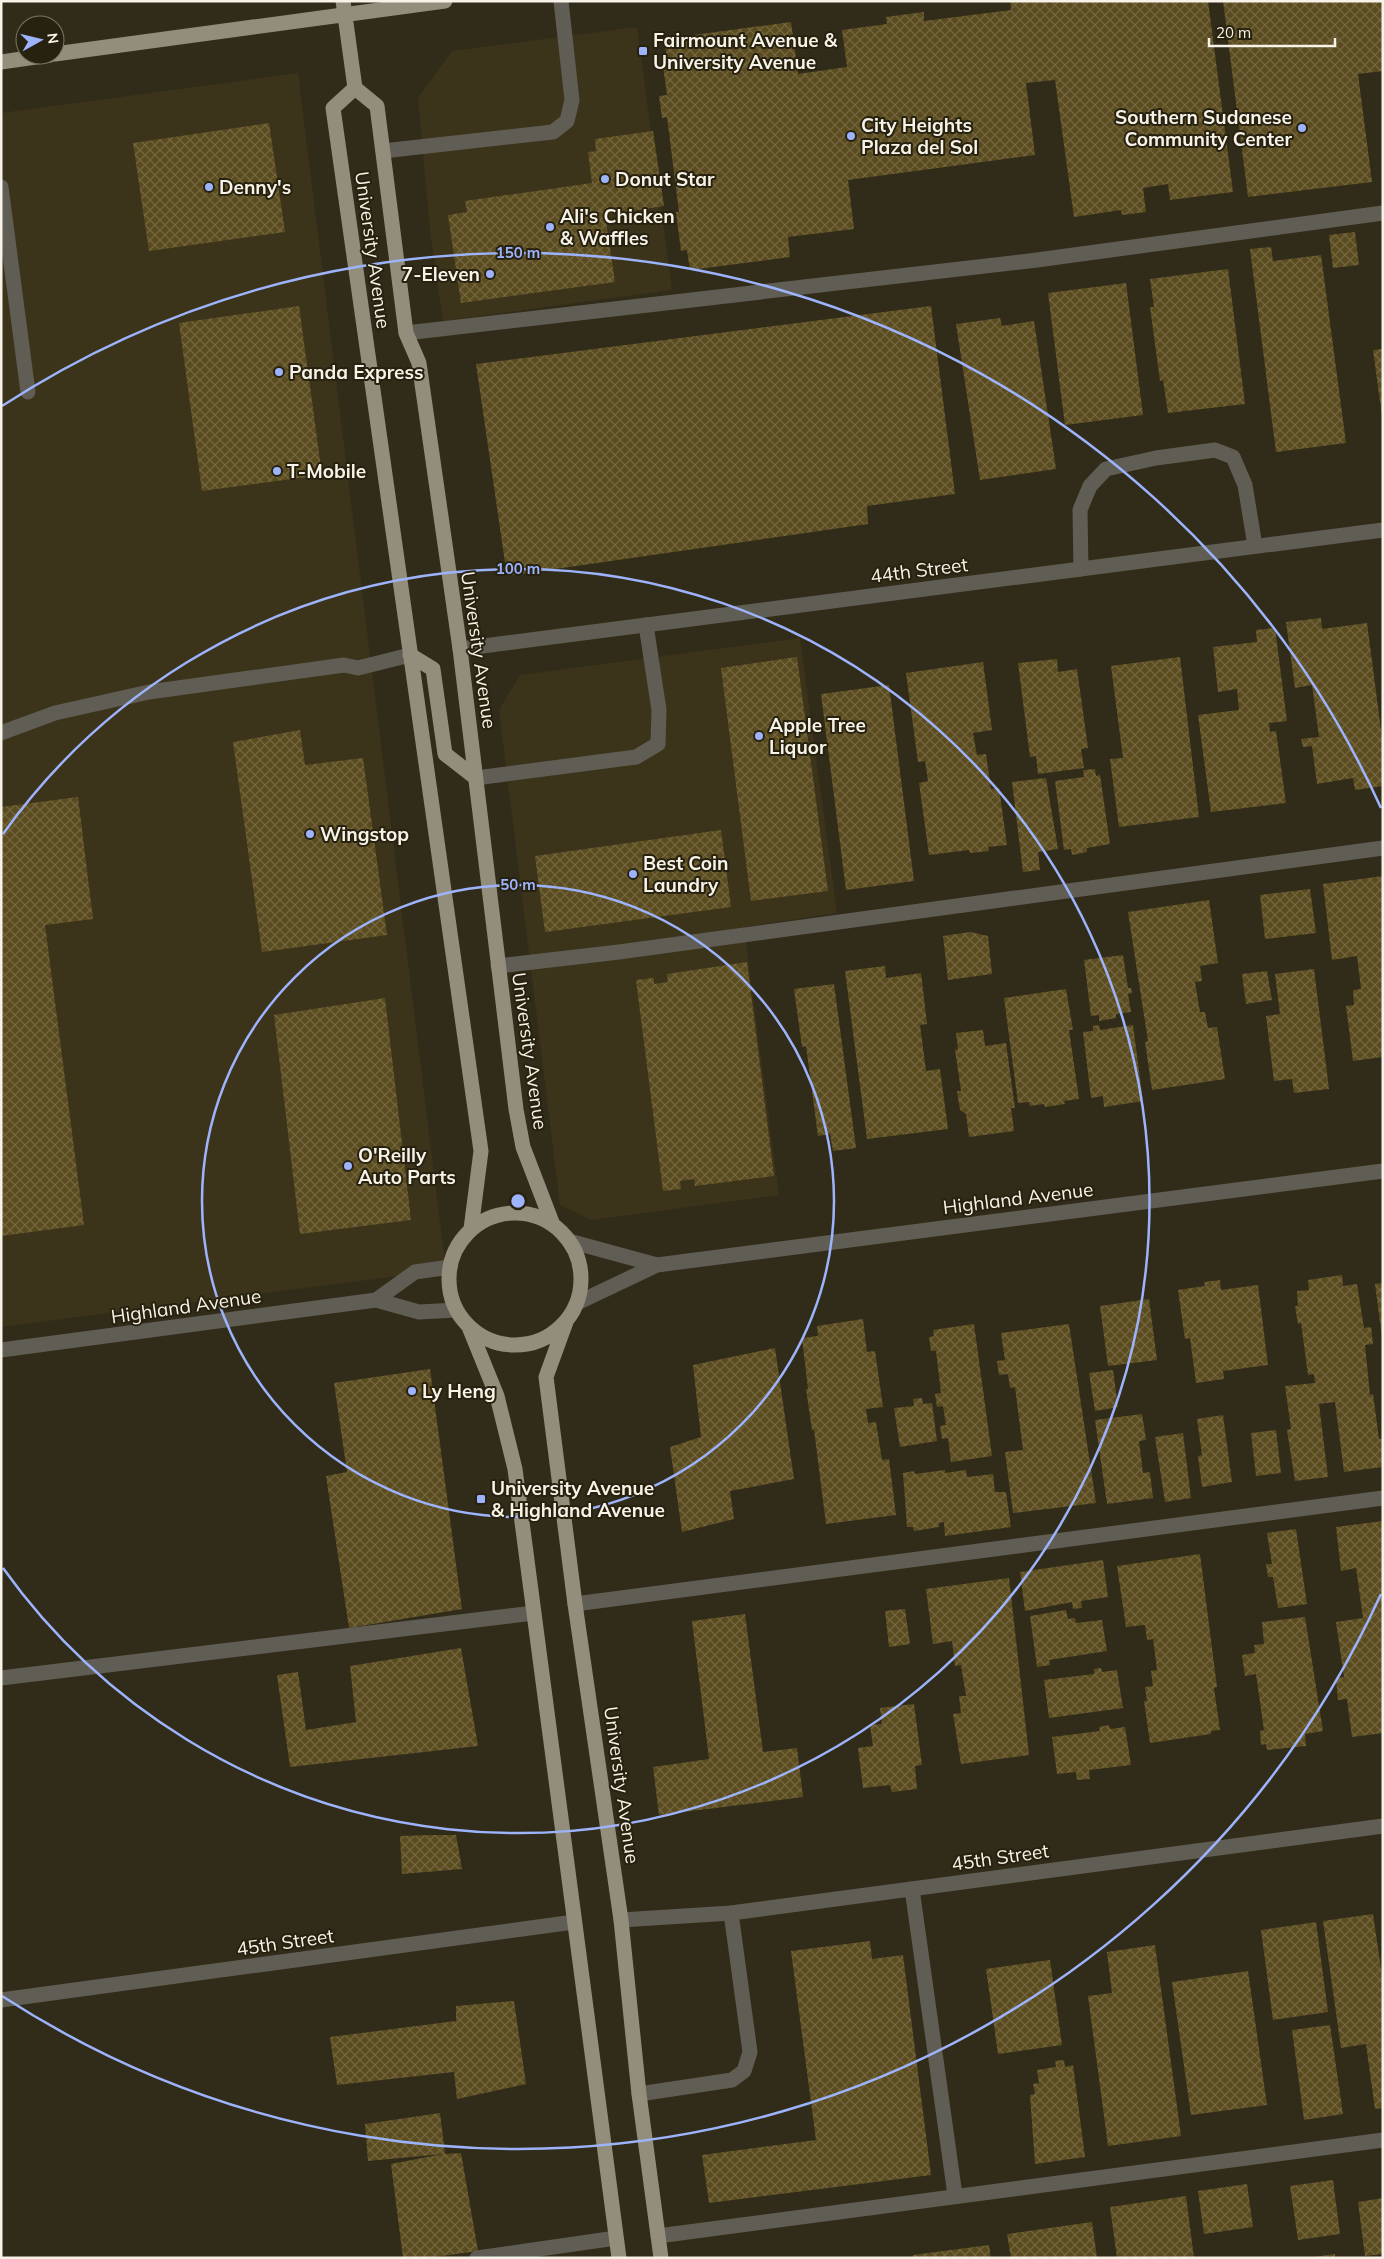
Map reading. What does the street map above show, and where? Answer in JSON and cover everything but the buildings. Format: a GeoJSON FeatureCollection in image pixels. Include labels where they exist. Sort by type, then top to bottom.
{"type":"FeatureCollection","features":[{"type":"Feature","properties":{"kind":"main road"},"geometry":{"type":"LineString","coordinates":[[65,52],[343,8],[445,1]]}},
{"type":"Feature","properties":{"kind":"main road"},"geometry":{"type":"LineString","coordinates":[[343,8],[355,88]]}},
{"type":"Feature","properties":{"kind":"main road"},"geometry":{"type":"LineString","coordinates":[[1,62],[15,60]]}},
{"type":"Feature","properties":{"kind":"main road","name":"University Avenue"},"geometry":{"type":"LineString","coordinates":[[471,1229],[481,1151],[333,108],[355,88],[377,106],[406,333],[419,364],[460,649],[516,1109],[523,1147],[553,1225]]}},
{"type":"Feature","properties":{"kind":"main road"},"geometry":{"type":"LineString","coordinates":[[410,656],[433,669],[445,754],[476,778]]}},
{"type":"Feature","properties":{"kind":"main road"},"geometry":{"type":"LineString","coordinates":[[469,1327],[487,1339],[508,1346],[529,1344],[549,1336],[566,1322],[577,1303],[581,1282],[578,1260],[569,1240],[553,1225],[534,1215],[511,1213],[490,1218],[471,1229],[457,1247],[450,1267],[450,1289],[456,1310],[469,1327],[497,1396],[515,1469],[619,2258]]}},
{"type":"Feature","properties":{"kind":"main road","name":"University Avenue"},"geometry":{"type":"LineString","coordinates":[[566,1322],[546,1377],[621,1920],[639,2094],[661,2258]]}},
{"type":"Feature","properties":{"kind":"street"},"geometry":{"type":"LineString","coordinates":[[382,151],[553,132],[568,121],[572,100],[561,1]]}},
{"type":"Feature","properties":{"kind":"street"},"geometry":{"type":"LineString","coordinates":[[1,187],[28,392]]}},
{"type":"Feature","properties":{"kind":"street"},"geometry":{"type":"LineString","coordinates":[[406,333],[1037,260],[1383,213]]}},
{"type":"Feature","properties":{"kind":"street"},"geometry":{"type":"LineString","coordinates":[[1081,569],[1080,510],[1090,486],[1106,469],[1156,458],[1215,450],[1234,457],[1245,486],[1255,546]]}},
{"type":"Feature","properties":{"kind":"street","name":"44th Street"},"geometry":{"type":"LineString","coordinates":[[460,649],[1383,530]]}},
{"type":"Feature","properties":{"kind":"street"},"geometry":{"type":"LineString","coordinates":[[476,778],[636,757],[658,744],[659,710],[646,625]]}},
{"type":"Feature","properties":{"kind":"street"},"geometry":{"type":"LineString","coordinates":[[1,733],[55,713],[148,692],[344,665],[358,668],[410,656]]}},
{"type":"Feature","properties":{"kind":"street"},"geometry":{"type":"LineString","coordinates":[[498,966],[1383,848]]}},
{"type":"Feature","properties":{"kind":"street","name":"Highland Avenue"},"geometry":{"type":"LineString","coordinates":[[577,1303],[657,1265],[1383,1171]]}},
{"type":"Feature","properties":{"kind":"street","name":"Highland Avenue"},"geometry":{"type":"LineString","coordinates":[[569,1240],[657,1265]]}},
{"type":"Feature","properties":{"kind":"street","name":"Highland Avenue"},"geometry":{"type":"LineString","coordinates":[[376,1300],[415,1272],[450,1267]]}},
{"type":"Feature","properties":{"kind":"street","name":"Highland Avenue"},"geometry":{"type":"LineString","coordinates":[[1,1350],[376,1300],[419,1312],[456,1310]]}},
{"type":"Feature","properties":{"kind":"street"},"geometry":{"type":"LineString","coordinates":[[576,1604],[1383,1498]]}},
{"type":"Feature","properties":{"kind":"street"},"geometry":{"type":"LineString","coordinates":[[1,1678],[534,1613]]}},
{"type":"Feature","properties":{"kind":"street","name":"45th Street"},"geometry":{"type":"LineString","coordinates":[[621,1920],[732,1913],[1383,1826]]}},
{"type":"Feature","properties":{"kind":"street"},"geometry":{"type":"LineString","coordinates":[[912,1889],[954,2195]]}},
{"type":"Feature","properties":{"kind":"street"},"geometry":{"type":"LineString","coordinates":[[639,2094],[732,2080],[744,2071],[750,2052],[732,1913]]}},
{"type":"Feature","properties":{"kind":"street","name":"45th Street"},"geometry":{"type":"LineString","coordinates":[[1,2000],[574,1922]]}},
{"type":"Feature","properties":{"kind":"street"},"geometry":{"type":"LineString","coordinates":[[658,2236],[954,2195],[1383,2140]]}},
{"type":"Feature","properties":{"kind":"street"},"geometry":{"type":"LineString","coordinates":[[477,2258],[616,2238]]}},
{"type":"Feature","properties":{"kind":"shaded area"},"geometry":{"type":"Polygon","coordinates":[[[637,27],[672,290],[443,321],[430,230],[418,98],[452,51],[637,27]]]}},
{"type":"Feature","properties":{"kind":"shaded area"},"geometry":{"type":"Polygon","coordinates":[[[298,73],[446,1270],[1,1327],[1,113],[298,73]]]}},
{"type":"Feature","properties":{"kind":"shaded area"},"geometry":{"type":"Polygon","coordinates":[[[800,638],[837,913],[744,927],[779,1195],[592,1220],[560,1205],[499,710],[520,675],[800,638]]]}},
{"type":"Feature","properties":{"kind":"place","name":"Fairmount Avenue & University Avenue"},"geometry":{"type":"Point","coordinates":[643,51]}},
{"type":"Feature","properties":{"kind":"place","name":"Southern Sudanese Community Center"},"geometry":{"type":"Point","coordinates":[1302,128]}},
{"type":"Feature","properties":{"kind":"place","name":"City Heights Plaza del Sol"},"geometry":{"type":"Point","coordinates":[851,136]}},
{"type":"Feature","properties":{"kind":"place","name":"Donut Star"},"geometry":{"type":"Point","coordinates":[605,179]}},
{"type":"Feature","properties":{"kind":"place","name":"Denny's"},"geometry":{"type":"Point","coordinates":[209,187]}},
{"type":"Feature","properties":{"kind":"place","name":"Ali's Chicken & Waffles"},"geometry":{"type":"Point","coordinates":[550,227]}},
{"type":"Feature","properties":{"kind":"place","name":"7-Eleven"},"geometry":{"type":"Point","coordinates":[490,274]}},
{"type":"Feature","properties":{"kind":"place","name":"Panda Express"},"geometry":{"type":"Point","coordinates":[279,372]}},
{"type":"Feature","properties":{"kind":"place","name":"T-Mobile"},"geometry":{"type":"Point","coordinates":[277,471]}},
{"type":"Feature","properties":{"kind":"place","name":"Apple Tree Liquor"},"geometry":{"type":"Point","coordinates":[759,736]}},
{"type":"Feature","properties":{"kind":"place","name":"Wingstop"},"geometry":{"type":"Point","coordinates":[310,834]}},
{"type":"Feature","properties":{"kind":"place","name":"Best Coin Laundry"},"geometry":{"type":"Point","coordinates":[633,874]}},
{"type":"Feature","properties":{"kind":"place","name":"O'Reilly Auto Parts"},"geometry":{"type":"Point","coordinates":[348,1166]}},
{"type":"Feature","properties":{"kind":"place","name":"Ly Heng"},"geometry":{"type":"Point","coordinates":[412,1391]}},
{"type":"Feature","properties":{"kind":"place","name":"University Avenue & Highland Avenue"},"geometry":{"type":"Point","coordinates":[481,1499]}}]}
